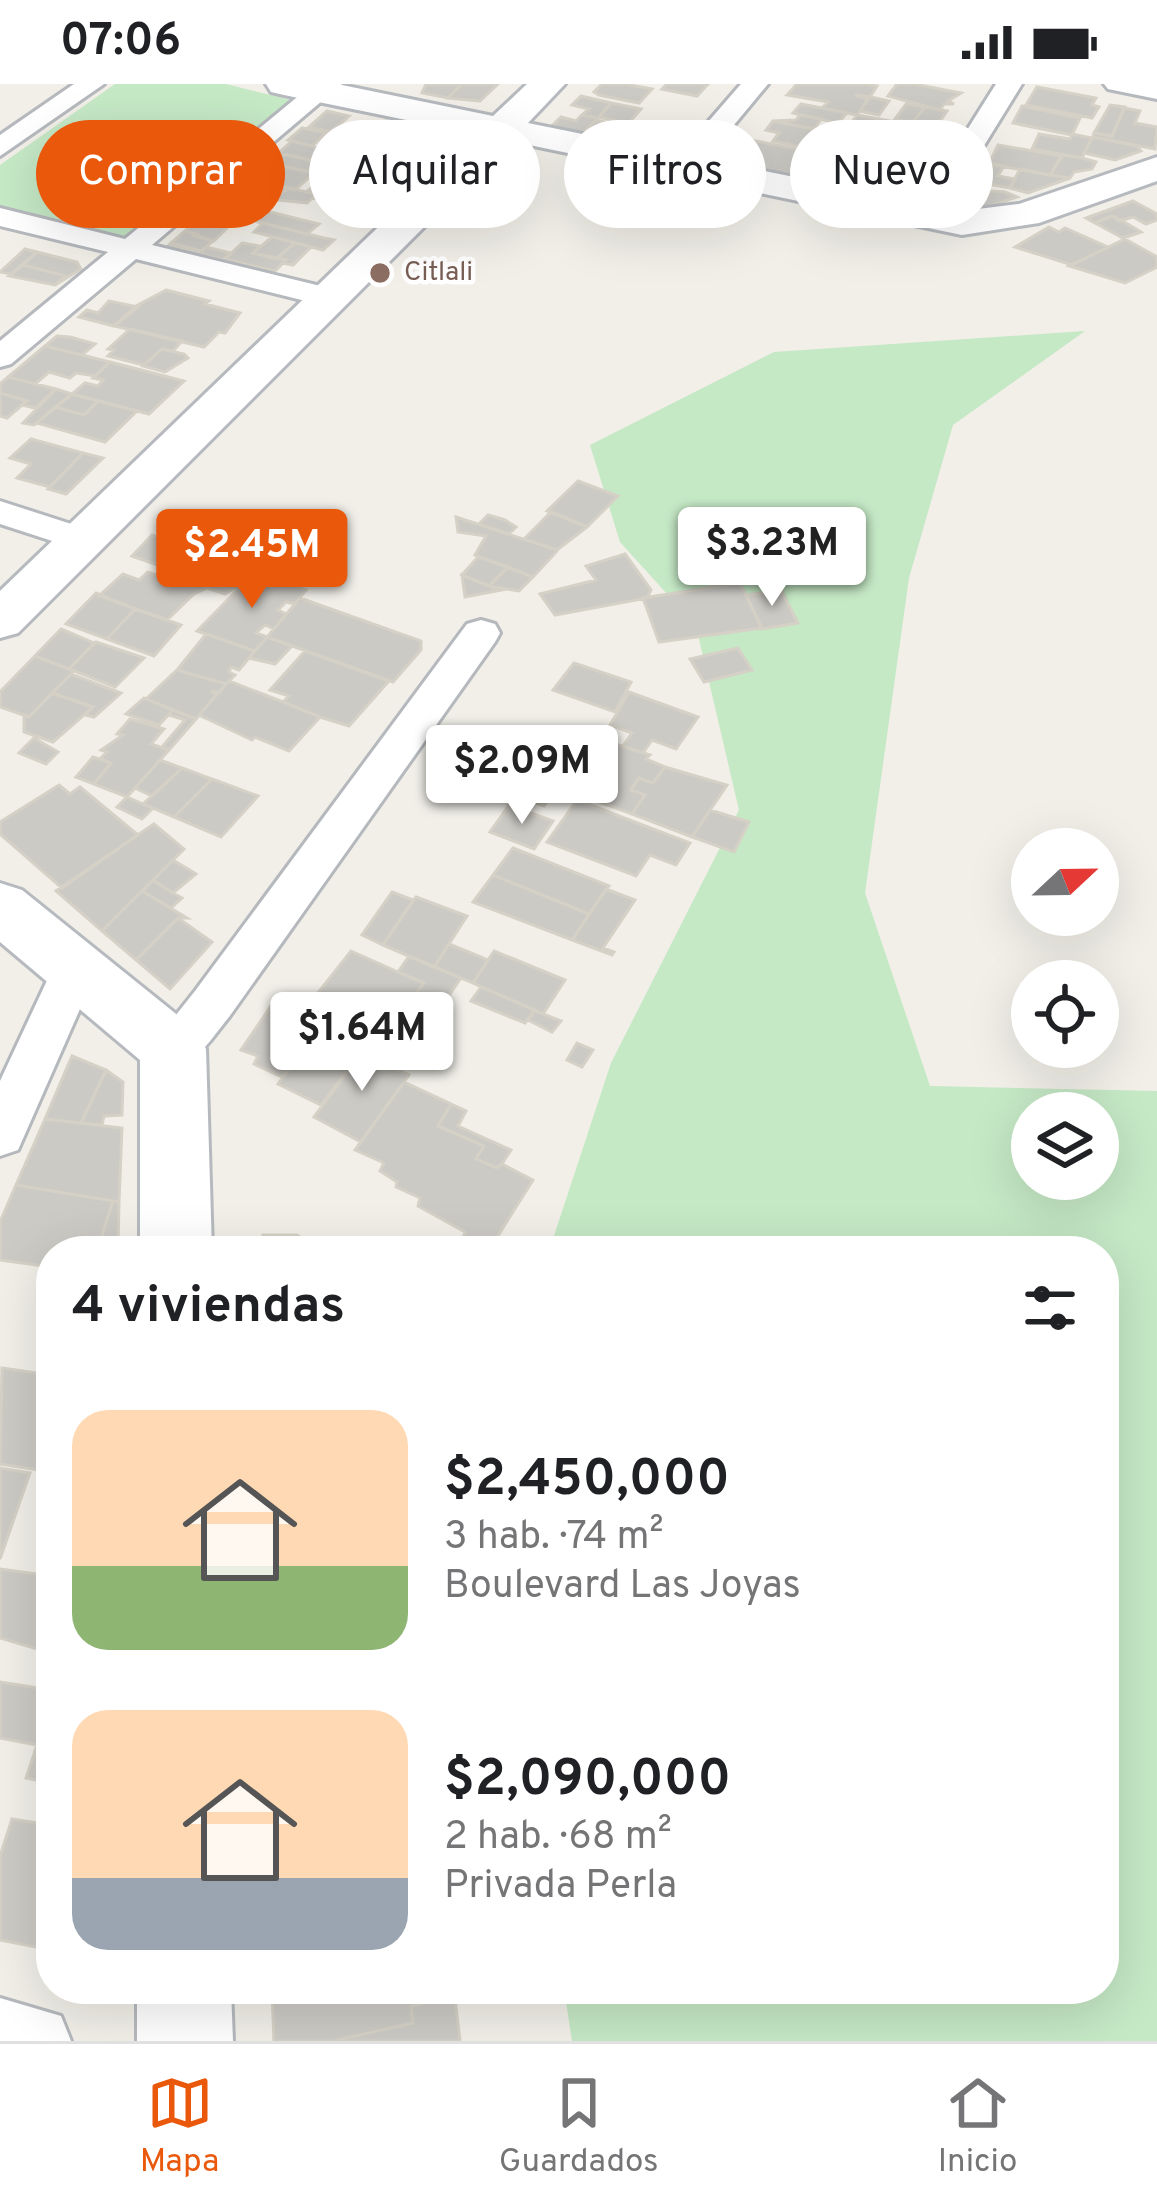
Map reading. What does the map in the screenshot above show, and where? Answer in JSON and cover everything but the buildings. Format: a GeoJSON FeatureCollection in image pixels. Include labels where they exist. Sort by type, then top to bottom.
{"type":"FeatureCollection","features":[{"type":"Feature","properties":{"kind":"street"},"geometry":{"type":"LineString","coordinates":[[0,148],[91,84]]}},
{"type":"Feature","properties":{"kind":"street"},"geometry":{"type":"LineString","coordinates":[[510,120],[547,84]]}},
{"type":"Feature","properties":{"kind":"street"},"geometry":{"type":"LineString","coordinates":[[724,120],[755,84]]}},
{"type":"Feature","properties":{"kind":"street"},"geometry":{"type":"LineString","coordinates":[[992,120],[1009,84]]}},
{"type":"Feature","properties":{"kind":"street"},"geometry":{"type":"LineString","coordinates":[[1117,84],[1157,91]]}},
{"type":"Feature","properties":{"kind":"street"},"geometry":{"type":"LineString","coordinates":[[0,357],[131,248],[311,86],[466,120]]}},
{"type":"Feature","properties":{"kind":"street"},"geometry":{"type":"LineString","coordinates":[[993,216],[1025,214],[1157,168]]}},
{"type":"Feature","properties":{"kind":"street"},"geometry":{"type":"LineString","coordinates":[[0,217],[329,298]]}},
{"type":"Feature","properties":{"kind":"street"},"geometry":{"type":"LineString","coordinates":[[0,621],[400,228]]}},
{"type":"Feature","properties":{"kind":"street"},"geometry":{"type":"LineString","coordinates":[[0,512],[82,540]]}},
{"type":"Feature","properties":{"kind":"street"},"geometry":{"type":"LineString","coordinates":[[176,1236],[173,1049],[212,1004],[481,633]]}},
{"type":"Feature","properties":{"kind":"street"},"geometry":{"type":"LineString","coordinates":[[0,907],[173,1049]]}},
{"type":"Feature","properties":{"kind":"street"},"geometry":{"type":"LineString","coordinates":[[0,1135],[75,968]]}},
{"type":"Feature","properties":{"kind":"street"},"geometry":{"type":"LineString","coordinates":[[184,2004],[184,2041]]}},
{"type":"Feature","properties":{"kind":"street"},"geometry":{"type":"LineString","coordinates":[[0,2033],[36,2041]]}},
{"type":"Feature","properties":{"kind":"green space"},"geometry":{"type":"Polygon","coordinates":[[[115,84],[226,84],[291,100],[267,120],[64,120],[115,84]]]}},
{"type":"Feature","properties":{"kind":"green space"},"geometry":{"type":"Polygon","coordinates":[[[36,140],[36,218],[0,210],[0,165],[36,140]]]}},
{"type":"Feature","properties":{"kind":"green space"},"geometry":{"type":"Polygon","coordinates":[[[76,228],[136,228],[123,239],[76,228]]]}},
{"type":"Feature","properties":{"kind":"green space"},"geometry":{"type":"Polygon","coordinates":[[[1085,331],[953,425],[909,578],[865,893],[930,1086],[1157,1091],[1157,2041],[572,2041],[566,2004],[1119,2004],[1119,1236],[554,1236],[611,1063],[739,810],[696,626],[620,542],[590,445],[774,352],[1085,331]]]}},
{"type":"Feature","properties":{"kind":"place","name":"Citlali"},"geometry":{"type":"Point","coordinates":[380,273]}}]}
